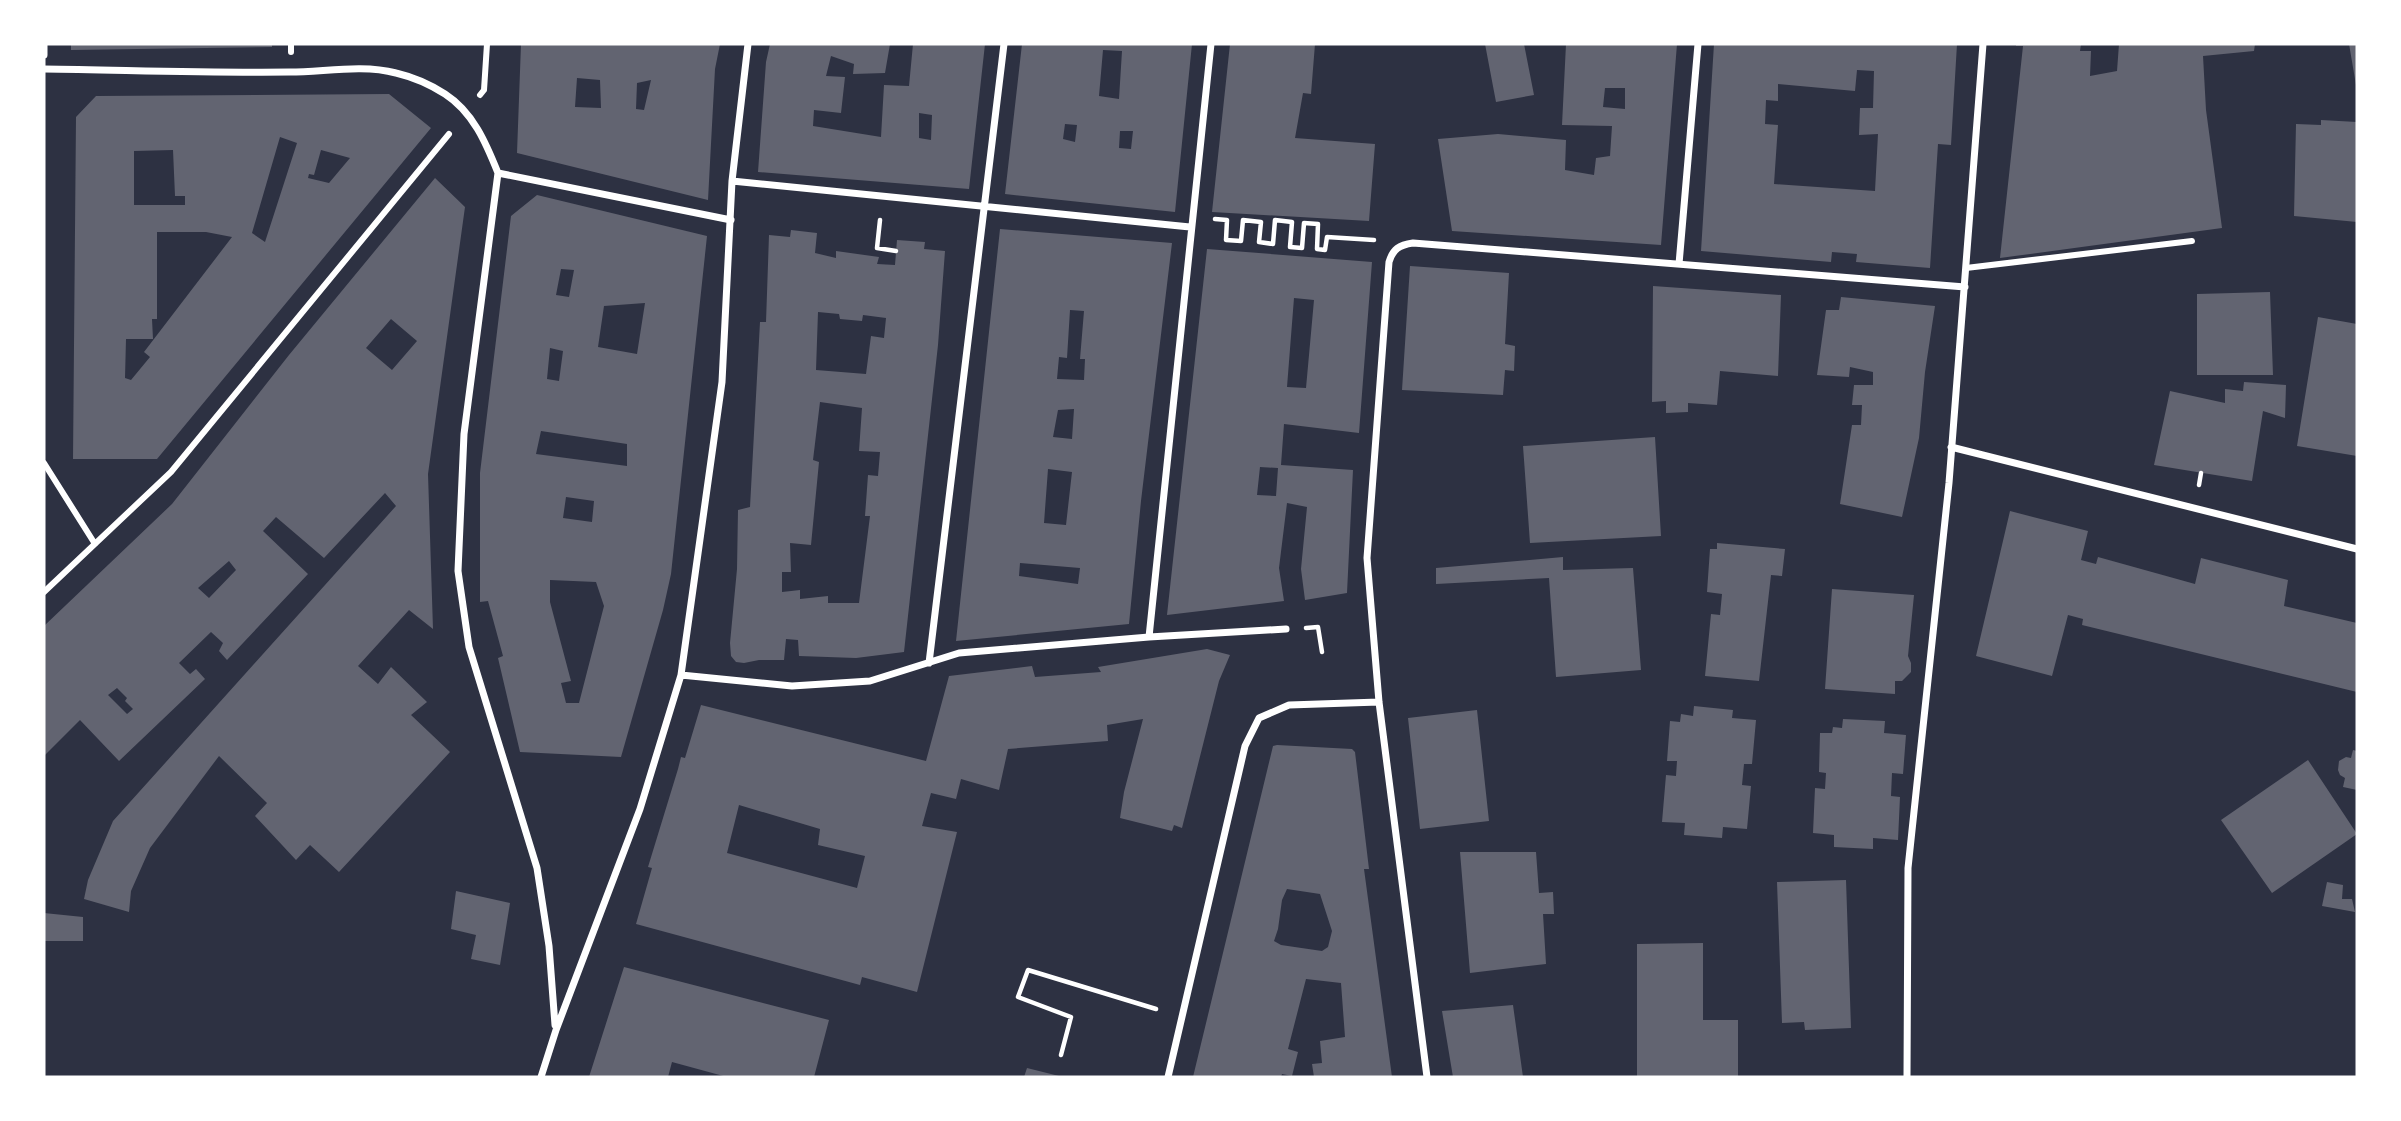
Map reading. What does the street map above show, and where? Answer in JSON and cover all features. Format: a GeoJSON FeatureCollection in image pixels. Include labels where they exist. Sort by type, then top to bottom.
{"type":"FeatureCollection","features":[{"type":"Feature","properties":{"kind":"street"},"geometry":{"type":"LineString","coordinates":[[44,44],[44,55]]}},
{"type":"Feature","properties":{"kind":"street"},"geometry":{"type":"LineString","coordinates":[[291,44],[291,52]]}},
{"type":"Feature","properties":{"kind":"street"},"geometry":{"type":"LineString","coordinates":[[480,95],[484,90],[487,44]]}},
{"type":"Feature","properties":{"kind":"street"},"geometry":{"type":"LineString","coordinates":[[541,1077],[556,1030],[640,809],[681,675],[722,382],[732,181],[748,44]]}},
{"type":"Feature","properties":{"kind":"street"},"geometry":{"type":"LineString","coordinates":[[929,663],[982,208],[1004,44]]}},
{"type":"Feature","properties":{"kind":"street"},"geometry":{"type":"LineString","coordinates":[[1149,637],[1211,44]]}},
{"type":"Feature","properties":{"kind":"street"},"geometry":{"type":"LineString","coordinates":[[1679,264],[1698,44]]}},
{"type":"Feature","properties":{"kind":"street"},"geometry":{"type":"LineString","coordinates":[[1907,1077],[1908,868],[1951,447],[1983,44]]}},
{"type":"Feature","properties":{"kind":"street"},"geometry":{"type":"LineString","coordinates":[[44,69],[291,72],[369,69],[396,73],[446,95],[466,112],[485,142],[498,173],[464,434],[458,571],[469,647],[537,867],[549,946],[556,1030]]}},
{"type":"Feature","properties":{"kind":"street"},"geometry":{"type":"LineString","coordinates":[[44,592],[171,472],[449,134]]}},
{"type":"Feature","properties":{"kind":"street"},"geometry":{"type":"LineString","coordinates":[[498,173],[731,220]]}},
{"type":"Feature","properties":{"kind":"street"},"geometry":{"type":"LineString","coordinates":[[732,181],[1190,227]]}},
{"type":"Feature","properties":{"kind":"street"},"geometry":{"type":"LineString","coordinates":[[1966,268],[2192,241]]}},
{"type":"Feature","properties":{"kind":"street"},"geometry":{"type":"LineString","coordinates":[[1427,1077],[1379,702],[1367,558],[1389,262],[1396,247],[1413,243],[1965,287]]}},
{"type":"Feature","properties":{"kind":"street"},"geometry":{"type":"LineString","coordinates":[[1951,447],[2357,549]]}},
{"type":"Feature","properties":{"kind":"street"},"geometry":{"type":"LineString","coordinates":[[44,463],[95,544]]}},
{"type":"Feature","properties":{"kind":"street"},"geometry":{"type":"LineString","coordinates":[[681,675],[792,686],[870,681],[959,653],[1286,629]]}},
{"type":"Feature","properties":{"kind":"street"},"geometry":{"type":"LineString","coordinates":[[1168,1077],[1245,747],[1259,718],[1289,705],[1379,702]]}},
{"type":"Feature","properties":{"kind":"path"},"geometry":{"type":"LineString","coordinates":[[881,210],[877,248],[896,251]]}},
{"type":"Feature","properties":{"kind":"path"},"geometry":{"type":"LineString","coordinates":[[1207,218],[1227,220],[1226,240],[1241,242],[1243,220],[1261,222],[1259,243],[1273,244],[1275,220],[1292,222],[1290,247],[1302,248],[1304,223],[1318,224],[1317,249],[1325,250],[1327,237],[1377,241]]}},
{"type":"Feature","properties":{"kind":"path"},"geometry":{"type":"LineString","coordinates":[[1302,628],[1318,627],[1322,652]]}},
{"type":"Feature","properties":{"kind":"path"},"geometry":{"type":"LineString","coordinates":[[1060,1055],[1071,1017],[1018,997],[1028,970],[1156,1009]]}},
{"type":"Feature","properties":{"kind":"building"},"geometry":{"type":"Polygon","coordinates":[[[71,44],[272,44],[272,47],[71,50],[71,44]]]}},
{"type":"Feature","properties":{"kind":"building"},"geometry":{"type":"Polygon","coordinates":[[[521,44],[720,44],[715,69],[708,200],[517,153],[521,44]],[[577,78],[575,107],[601,108],[600,80],[577,78]],[[651,80],[637,83],[636,109],[644,110],[651,80]]]}},
{"type":"Feature","properties":{"kind":"building"},"geometry":{"type":"Polygon","coordinates":[[[770,44],[890,44],[885,73],[853,74],[854,64],[831,56],[826,76],[845,77],[841,113],[814,110],[813,126],[881,137],[884,85],[909,86],[913,44],[985,44],[969,189],[758,172],[766,62],[770,44]],[[919,113],[919,138],[931,140],[932,115],[919,113]]]}},
{"type":"Feature","properties":{"kind":"building"},"geometry":{"type":"Polygon","coordinates":[[[1022,44],[1192,44],[1175,212],[1005,194],[1022,44]],[[1103,50],[1099,96],[1119,99],[1122,51],[1103,50]],[[1065,124],[1063,139],[1075,142],[1077,125],[1065,124]],[[1120,131],[1119,148],[1131,149],[1133,131],[1120,131]]]}},
{"type":"Feature","properties":{"kind":"building"},"geometry":{"type":"Polygon","coordinates":[[[1230,44],[1315,44],[1311,94],[1303,93],[1295,138],[1375,144],[1369,221],[1212,212],[1230,44]]]}},
{"type":"Feature","properties":{"kind":"building"},"geometry":{"type":"Polygon","coordinates":[[[1485,44],[1524,44],[1534,95],[1496,102],[1485,44]]]}},
{"type":"Feature","properties":{"kind":"building"},"geometry":{"type":"Polygon","coordinates":[[[1566,44],[1677,44],[1661,245],[1452,231],[1438,139],[1498,134],[1566,140],[1565,170],[1594,175],[1596,158],[1610,156],[1612,126],[1562,125],[1566,44]],[[1605,88],[1603,107],[1625,109],[1625,88],[1605,88]]]}},
{"type":"Feature","properties":{"kind":"building"},"geometry":{"type":"Polygon","coordinates":[[[1714,44],[1957,44],[1951,145],[1938,144],[1930,268],[1856,262],[1857,254],[1832,252],[1831,262],[1701,251],[1714,44]],[[1857,70],[1855,91],[1778,84],[1778,101],[1766,100],[1765,124],[1778,125],[1774,184],[1875,191],[1878,134],[1859,135],[1860,108],[1873,108],[1874,71],[1857,70]]]}},
{"type":"Feature","properties":{"kind":"building"},"geometry":{"type":"Polygon","coordinates":[[[2016,44],[2081,44],[2080,51],[2091,51],[2090,76],[2117,71],[2119,44],[2255,44],[2254,51],[2203,56],[2206,110],[2222,228],[2000,258],[2023,46],[2016,44]]]}},
{"type":"Feature","properties":{"kind":"building"},"geometry":{"type":"Polygon","coordinates":[[[2349,44],[2357,44],[2357,85],[2356,85],[2349,44]]]}},
{"type":"Feature","properties":{"kind":"building"},"geometry":{"type":"Polygon","coordinates":[[[389,94],[431,128],[157,459],[73,459],[76,117],[96,96],[389,94]],[[280,137],[252,233],[265,242],[297,143],[280,137]],[[173,150],[134,151],[134,205],[185,205],[185,196],[175,196],[173,150]],[[321,150],[314,175],[309,174],[308,178],[329,183],[350,158],[321,150]],[[157,232],[157,319],[152,319],[153,339],[126,339],[125,378],[131,380],[150,357],[144,352],[232,237],[206,232],[157,232]]]}},
{"type":"Feature","properties":{"kind":"building"},"geometry":{"type":"Polygon","coordinates":[[[2321,120],[2357,122],[2357,222],[2294,216],[2296,124],[2321,125],[2321,120]]]}},
{"type":"Feature","properties":{"kind":"building"},"geometry":{"type":"Polygon","coordinates":[[[435,178],[465,207],[428,474],[433,629],[409,610],[358,666],[378,684],[391,667],[427,702],[411,715],[450,752],[339,872],[310,845],[296,860],[255,816],[267,803],[219,756],[150,848],[131,891],[129,912],[84,899],[88,880],[113,821],[396,506],[385,493],[324,558],[276,517],[263,531],[308,574],[227,660],[219,651],[223,643],[211,632],[179,663],[190,674],[196,669],[205,679],[119,761],[80,720],[44,756],[44,626],[172,504],[289,355],[435,178]],[[391,319],[366,348],[392,370],[417,341],[391,319]],[[229,561],[198,588],[209,598],[236,570],[229,561]],[[117,688],[108,695],[127,714],[133,709],[117,688]]]}},
{"type":"Feature","properties":{"kind":"building"},"geometry":{"type":"Polygon","coordinates":[[[537,195],[707,236],[671,574],[621,757],[520,752],[498,658],[503,656],[488,601],[480,602],[480,473],[511,216],[537,195]],[[561,269],[556,295],[569,297],[574,270],[561,269]],[[645,303],[604,306],[598,347],[637,354],[645,303]],[[550,348],[547,379],[559,381],[563,351],[550,348]],[[541,431],[536,454],[627,466],[627,444],[541,431]],[[566,497],[563,518],[592,522],[594,501],[566,497]],[[550,580],[550,602],[571,681],[561,683],[566,703],[579,703],[604,606],[596,582],[550,580]]]}},
{"type":"Feature","properties":{"kind":"building"},"geometry":{"type":"Polygon","coordinates":[[[1000,229],[1172,243],[1129,624],[956,641],[1000,229]],[[1070,310],[1067,358],[1059,357],[1057,379],[1084,380],[1085,359],[1080,359],[1084,311],[1070,310]],[[1074,409],[1058,410],[1053,437],[1072,439],[1074,409]],[[1048,469],[1044,523],[1066,525],[1072,472],[1048,469]],[[1020,563],[1019,576],[1078,584],[1080,568],[1020,563]]]}},
{"type":"Feature","properties":{"kind":"building"},"geometry":{"type":"Polygon","coordinates":[[[791,230],[817,233],[815,253],[836,258],[836,251],[879,257],[877,264],[895,265],[897,240],[925,242],[924,249],[945,251],[938,345],[904,652],[856,658],[799,656],[798,640],[786,639],[784,660],[744,663],[736,662],[731,656],[738,510],[750,507],[760,322],[766,322],[769,235],[790,237],[791,230]],[[818,312],[816,370],[866,374],[871,336],[884,338],[886,318],[863,315],[862,321],[840,319],[839,314],[818,312]],[[820,402],[813,460],[819,462],[811,545],[790,543],[791,572],[782,572],[782,592],[800,590],[800,599],[828,596],[828,603],[859,603],[870,516],[865,516],[868,475],[878,476],[880,452],[859,451],[862,408],[820,402]]]}},
{"type":"Feature","properties":{"kind":"building"},"geometry":{"type":"Polygon","coordinates":[[[1207,249],[1372,262],[1359,433],[1284,424],[1281,465],[1353,470],[1347,593],[1305,600],[1301,569],[1307,507],[1287,503],[1279,568],[1284,601],[1167,615],[1207,249]],[[1294,298],[1287,387],[1306,388],[1314,300],[1294,298]],[[1260,467],[1257,495],[1276,496],[1278,468],[1260,467]]]}},
{"type":"Feature","properties":{"kind":"building"},"geometry":{"type":"Polygon","coordinates":[[[1410,266],[1509,273],[1505,344],[1515,346],[1514,371],[1505,370],[1503,395],[1402,390],[1410,266]]]}},
{"type":"Feature","properties":{"kind":"building"},"geometry":{"type":"Polygon","coordinates":[[[1653,286],[1781,295],[1778,376],[1720,371],[1717,405],[1688,403],[1688,412],[1666,413],[1666,401],[1652,402],[1653,286]]]}},
{"type":"Feature","properties":{"kind":"building"},"geometry":{"type":"Polygon","coordinates":[[[2270,292],[2273,375],[2197,375],[2197,294],[2270,292]]]}},
{"type":"Feature","properties":{"kind":"building"},"geometry":{"type":"Polygon","coordinates":[[[1841,297],[1935,306],[1919,438],[1902,517],[1840,504],[1852,425],[1861,425],[1862,405],[1852,405],[1854,385],[1873,385],[1873,372],[1850,367],[1849,377],[1817,375],[1826,310],[1839,310],[1841,297]]]}},
{"type":"Feature","properties":{"kind":"building"},"geometry":{"type":"Polygon","coordinates":[[[2318,317],[2357,324],[2357,456],[2297,446],[2318,317]]]}},
{"type":"Feature","properties":{"kind":"building"},"geometry":{"type":"Polygon","coordinates":[[[2244,382],[2286,385],[2285,418],[2263,411],[2252,481],[2154,465],[2170,391],[2225,403],[2225,389],[2243,391],[2244,382]]]}},
{"type":"Feature","properties":{"kind":"building"},"geometry":{"type":"Polygon","coordinates":[[[1655,437],[1661,536],[1530,543],[1523,446],[1655,437]]]}},
{"type":"Feature","properties":{"kind":"building"},"geometry":{"type":"Polygon","coordinates":[[[2010,511],[2088,531],[2081,560],[2096,564],[2098,557],[2195,584],[2201,558],[2288,580],[2284,606],[2357,623],[2357,692],[2082,625],[2083,619],[2068,615],[2052,676],[1976,656],[2010,511]]]}},
{"type":"Feature","properties":{"kind":"building"},"geometry":{"type":"Polygon","coordinates":[[[1717,543],[1785,549],[1782,576],[1771,575],[1759,681],[1705,676],[1711,614],[1720,615],[1722,594],[1707,592],[1710,549],[1717,549],[1717,543]]]}},
{"type":"Feature","properties":{"kind":"building"},"geometry":{"type":"Polygon","coordinates":[[[1563,557],[1563,570],[1633,568],[1641,670],[1556,677],[1549,578],[1436,584],[1436,568],[1563,557]]]}},
{"type":"Feature","properties":{"kind":"building"},"geometry":{"type":"Polygon","coordinates":[[[1832,589],[1914,595],[1908,656],[1911,672],[1902,681],[1895,681],[1895,694],[1825,689],[1832,589]]]}},
{"type":"Feature","properties":{"kind":"building"},"geometry":{"type":"Polygon","coordinates":[[[1207,649],[1230,655],[1219,681],[1182,828],[1174,825],[1172,831],[1120,818],[1143,719],[1107,725],[1108,741],[1008,749],[999,790],[961,779],[956,799],[931,793],[922,826],[957,832],[917,992],[862,977],[860,985],[636,924],[652,868],[648,867],[681,757],[685,758],[701,705],[926,761],[949,676],[1032,666],[1035,677],[1101,672],[1098,667],[1207,649]],[[739,805],[727,853],[857,888],[865,856],[818,845],[820,829],[739,805]]]}},
{"type":"Feature","properties":{"kind":"building"},"geometry":{"type":"Polygon","coordinates":[[[1694,706],[1733,710],[1732,718],[1756,720],[1752,764],[1744,764],[1742,785],[1751,786],[1747,829],[1723,827],[1722,838],[1684,835],[1685,823],[1662,822],[1666,775],[1676,776],[1677,761],[1667,761],[1670,721],[1680,722],[1681,714],[1693,716],[1694,706]]]}},
{"type":"Feature","properties":{"kind":"building"},"geometry":{"type":"Polygon","coordinates":[[[1477,710],[1489,821],[1420,829],[1408,718],[1477,710]]]}},
{"type":"Feature","properties":{"kind":"building"},"geometry":{"type":"Polygon","coordinates":[[[1843,719],[1885,721],[1884,733],[1906,735],[1903,774],[1892,773],[1891,796],[1900,797],[1898,840],[1873,838],[1873,849],[1834,847],[1834,835],[1813,833],[1815,788],[1825,789],[1826,773],[1819,772],[1820,733],[1832,733],[1833,727],[1842,728],[1843,719]]]}},
{"type":"Feature","properties":{"kind":"building"},"geometry":{"type":"Polygon","coordinates":[[[1273,746],[1352,749],[1355,752],[1369,869],[1364,869],[1392,1077],[1314,1077],[1312,1064],[1322,1063],[1320,1041],[1345,1037],[1341,983],[1306,979],[1288,1049],[1298,1052],[1292,1076],[1282,1074],[1281,1077],[1193,1077],[1273,746]],[[1287,889],[1282,900],[1274,941],[1281,945],[1322,951],[1328,947],[1332,931],[1320,894],[1287,889]]]}},
{"type":"Feature","properties":{"kind":"building"},"geometry":{"type":"Polygon","coordinates":[[[2353,750],[2357,751],[2357,790],[2343,787],[2345,778],[2338,770],[2339,761],[2346,757],[2351,758],[2353,750]]]}},
{"type":"Feature","properties":{"kind":"building"},"geometry":{"type":"Polygon","coordinates":[[[2308,760],[2357,834],[2272,893],[2221,820],[2308,760]]]}},
{"type":"Feature","properties":{"kind":"building"},"geometry":{"type":"Polygon","coordinates":[[[1460,852],[1536,852],[1539,893],[1553,892],[1554,914],[1543,914],[1546,964],[1470,973],[1460,852]]]}},
{"type":"Feature","properties":{"kind":"building"},"geometry":{"type":"Polygon","coordinates":[[[1846,880],[1851,1028],[1805,1030],[1804,1022],[1782,1023],[1777,882],[1846,880]]]}},
{"type":"Feature","properties":{"kind":"building"},"geometry":{"type":"Polygon","coordinates":[[[2327,882],[2343,885],[2342,899],[2352,899],[2355,912],[2322,906],[2327,882]]]}},
{"type":"Feature","properties":{"kind":"building"},"geometry":{"type":"Polygon","coordinates":[[[456,891],[510,903],[500,965],[471,959],[476,935],[451,929],[456,891]]]}},
{"type":"Feature","properties":{"kind":"building"},"geometry":{"type":"Polygon","coordinates":[[[44,913],[83,917],[83,941],[44,941],[44,913]]]}},
{"type":"Feature","properties":{"kind":"building"},"geometry":{"type":"Polygon","coordinates":[[[1703,943],[1703,1020],[1738,1020],[1738,1077],[1637,1077],[1637,944],[1703,943]]]}},
{"type":"Feature","properties":{"kind":"building"},"geometry":{"type":"Polygon","coordinates":[[[624,967],[829,1020],[814,1077],[727,1077],[672,1062],[668,1077],[589,1077],[624,967]]]}},
{"type":"Feature","properties":{"kind":"building"},"geometry":{"type":"Polygon","coordinates":[[[1513,1005],[1523,1077],[1453,1077],[1442,1011],[1513,1005]]]}},
{"type":"Feature","properties":{"kind":"building"},"geometry":{"type":"Polygon","coordinates":[[[1027,1068],[1059,1076],[1059,1077],[1024,1077],[1027,1068]]]}}]}
